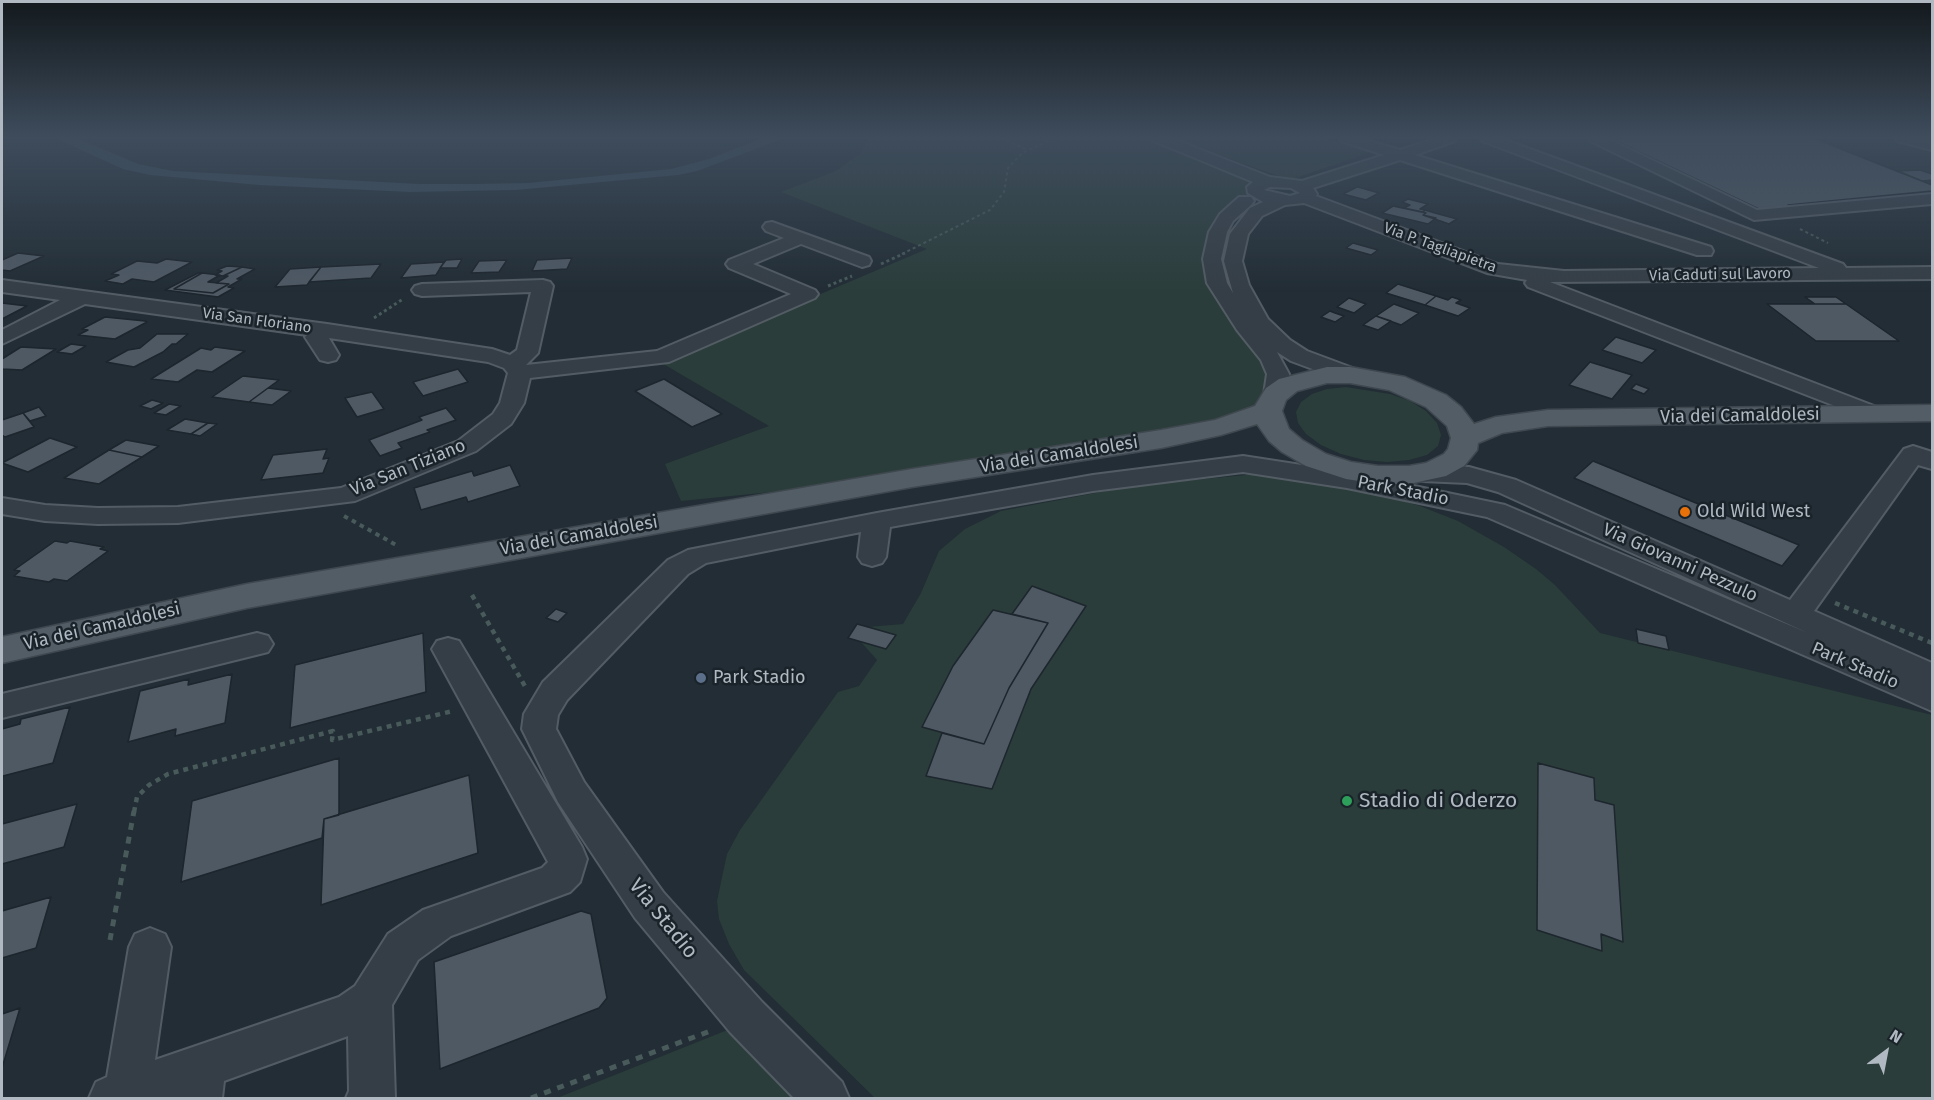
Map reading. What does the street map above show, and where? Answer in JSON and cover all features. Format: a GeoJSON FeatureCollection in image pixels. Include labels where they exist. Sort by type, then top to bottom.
{"type":"FeatureCollection","features":[{"type":"Feature","properties":{"kind":"main road","name":"Via dei Camaldolesi"},"geometry":{"type":"LineString","coordinates":[[2,650],[247,596],[867,485],[1161,439],[1221,427],[1272,403],[1288,385],[1306,379],[1350,375],[1396,383],[1436,401],[1548,418]]}},
{"type":"Feature","properties":{"kind":"main road"},"geometry":{"type":"LineString","coordinates":[[1272,403],[1271,423],[1279,435],[1292,446],[1316,460],[1346,470],[1378,475],[1408,475],[1435,470],[1454,460],[1464,442],[1461,426],[1451,413],[1436,401]]}},
{"type":"Feature","properties":{"kind":"main road","name":"Via dei Camaldolesi"},"geometry":{"type":"LineString","coordinates":[[1464,442],[1496,425],[1548,418],[1932,413]]}},
{"type":"Feature","properties":{"kind":"main road","name":"Via dei Camaldolesi"},"geometry":{"type":"LineString","coordinates":[[1161,439],[1232,438],[1292,446]]}},
{"type":"Feature","properties":{"kind":"street"},"geometry":{"type":"LineString","coordinates":[[1259,189],[1226,218],[1218,232],[1212,259],[1217,283],[1244,326],[1271,358],[1278,374],[1272,403]]}},
{"type":"Feature","properties":{"kind":"street"},"geometry":{"type":"LineString","coordinates":[[1265,189],[1281,201]]}},
{"type":"Feature","properties":{"kind":"street"},"geometry":{"type":"LineString","coordinates":[[1298,189],[1303,192]]}},
{"type":"Feature","properties":{"kind":"street"},"geometry":{"type":"LineString","coordinates":[[1310,189],[1256,212],[1239,234],[1233,261],[1239,285],[1259,322],[1282,345],[1299,357],[1350,375]]}},
{"type":"Feature","properties":{"kind":"street"},"geometry":{"type":"LineString","coordinates":[[1509,189],[1704,251]]}},
{"type":"Feature","properties":{"kind":"street"},"geometry":{"type":"LineString","coordinates":[[1624,189],[1852,274]]}},
{"type":"Feature","properties":{"kind":"street"},"geometry":{"type":"LineString","coordinates":[[1701,189],[1754,215],[1932,199]]}},
{"type":"Feature","properties":{"kind":"street","name":"Via P. Tagliapietra"},"geometry":{"type":"LineString","coordinates":[[1303,192],[1508,272]]}},
{"type":"Feature","properties":{"kind":"street"},"geometry":{"type":"LineString","coordinates":[[1741,233],[1932,216]]}},
{"type":"Feature","properties":{"kind":"street"},"geometry":{"type":"LineString","coordinates":[[772,227],[866,266]]}},
{"type":"Feature","properties":{"kind":"street"},"geometry":{"type":"LineString","coordinates":[[800,238],[736,264],[808,294]]}},
{"type":"Feature","properties":{"kind":"street"},"geometry":{"type":"LineString","coordinates":[[1508,272],[1874,414]]}},
{"type":"Feature","properties":{"kind":"street","name":"Via Caduti sul Lavoro"},"geometry":{"type":"LineString","coordinates":[[1508,272],[1564,277],[1932,273]]}},
{"type":"Feature","properties":{"kind":"street","name":"Via San Floriano"},"geometry":{"type":"LineString","coordinates":[[2,286],[327,330],[492,356],[516,368]]}},
{"type":"Feature","properties":{"kind":"street","name":"Via San Tiziano"},"geometry":{"type":"LineString","coordinates":[[2,506],[45,513],[98,516],[178,515],[346,495],[438,460],[467,446],[502,419],[512,403],[516,368],[526,353],[543,286],[422,290]]}},
{"type":"Feature","properties":{"kind":"street"},"geometry":{"type":"LineString","coordinates":[[516,368],[661,357],[808,294]]}},
{"type":"Feature","properties":{"kind":"street"},"geometry":{"type":"LineString","coordinates":[[2,338],[82,297]]}},
{"type":"Feature","properties":{"kind":"street"},"geometry":{"type":"LineString","coordinates":[[327,330],[316,338],[327,356]]}},
{"type":"Feature","properties":{"kind":"street","name":"Via Giovanni Pezzulo"},"geometry":{"type":"LineString","coordinates":[[1464,442],[1480,459],[1507,473],[1932,661]]}},
{"type":"Feature","properties":{"kind":"street"},"geometry":{"type":"LineString","coordinates":[[1810,607],[1834,559],[1913,454],[1932,461]]}},
{"type":"Feature","properties":{"kind":"street","name":"Park Stadio"},"geometry":{"type":"LineString","coordinates":[[541,714],[555,691],[678,567],[698,556],[877,521],[1093,483],[1244,464],[1347,480],[1461,503],[1516,519],[1932,699]]}},
{"type":"Feature","properties":{"kind":"street","name":"Via Giovanni Pezzulo"},"geometry":{"type":"LineString","coordinates":[[1422,472],[1469,475],[1507,486],[1810,607],[1932,676]]}},
{"type":"Feature","properties":{"kind":"street"},"geometry":{"type":"LineString","coordinates":[[872,557],[877,521]]}},
{"type":"Feature","properties":{"kind":"street"},"geometry":{"type":"LineString","coordinates":[[2,706],[257,644]]}},
{"type":"Feature","properties":{"kind":"street"},"geometry":{"type":"LineString","coordinates":[[130,944],[120,1096],[201,1082],[352,1014],[370,1001],[404,947],[437,923],[556,880],[566,870],[568,859],[448,649]]}},
{"type":"Feature","properties":{"kind":"street","name":"Via Stadio"},"geometry":{"type":"LineString","coordinates":[[541,714],[539,729],[571,792],[649,905],[746,1017],[826,1098]]}},
{"type":"Feature","properties":{"kind":"street"},"geometry":{"type":"LineString","coordinates":[[369,1098],[372,1097],[370,1001]]}},
{"type":"Feature","properties":{"kind":"path"},"geometry":{"type":"LineString","coordinates":[[808,294],[866,266],[956,229],[990,210],[1004,189]]}},
{"type":"Feature","properties":{"kind":"path"},"geometry":{"type":"LineString","coordinates":[[350,334],[408,296],[422,290]]}},
{"type":"Feature","properties":{"kind":"path"},"geometry":{"type":"LineString","coordinates":[[341,515],[402,548]]}},
{"type":"Feature","properties":{"kind":"path"},"geometry":{"type":"LineString","coordinates":[[472,595],[541,714]]}},
{"type":"Feature","properties":{"kind":"path"},"geometry":{"type":"LineString","coordinates":[[1810,607],[1932,643]]}},
{"type":"Feature","properties":{"kind":"path"},"geometry":{"type":"LineString","coordinates":[[130,944],[137,797],[149,785],[168,774],[333,731],[332,741],[479,704]]}},
{"type":"Feature","properties":{"kind":"path"},"geometry":{"type":"LineString","coordinates":[[531,1098],[746,1017]]}},
{"type":"Feature","properties":{"kind":"green space"},"geometry":{"type":"Polygon","coordinates":[[[788,189],[1259,189],[1236,208],[1212,259],[1271,358],[1268,411],[912,478],[681,501],[665,464],[769,426],[660,362],[927,249],[781,192],[788,189]]]}},
{"type":"Feature","properties":{"kind":"green space"},"geometry":{"type":"Polygon","coordinates":[[[1346,387],[1390,394],[1410,401],[1426,411],[1437,423],[1441,435],[1438,446],[1427,455],[1409,460],[1387,462],[1364,460],[1341,454],[1321,445],[1306,434],[1298,423],[1296,412],[1301,402],[1312,394],[1327,389],[1346,387]]]}},
{"type":"Feature","properties":{"kind":"green space","name":"Stadio di Oderzo"},"geometry":{"type":"Polygon","coordinates":[[[1256,474],[1283,476],[1382,495],[1420,506],[1458,521],[1504,547],[1536,569],[1555,585],[1600,633],[1932,715],[1932,1098],[875,1098],[744,970],[729,944],[719,919],[717,901],[727,854],[740,830],[838,692],[859,686],[877,660],[861,642],[848,638],[857,624],[868,627],[903,624],[921,593],[939,551],[965,529],[1001,511],[1132,486],[1256,474]]]}},
{"type":"Feature","properties":{"kind":"green space"},"geometry":{"type":"Polygon","coordinates":[[[735,1027],[800,1098],[557,1098],[735,1027]]]}},
{"type":"Feature","properties":{"kind":"water"},"geometry":{"type":"Polygon","coordinates":[[[352,189],[523,189],[516,190],[410,192],[352,189]]]}},
{"type":"Feature","properties":{"kind":"building"},"geometry":{"type":"Polygon","coordinates":[[[1352,189],[1366,189],[1379,193],[1366,200],[1343,194],[1352,189]]]}},
{"type":"Feature","properties":{"kind":"building"},"geometry":{"type":"Polygon","coordinates":[[[1718,189],[1932,189],[1788,205],[1794,209],[1763,211],[1718,189]]]}},
{"type":"Feature","properties":{"kind":"building"},"geometry":{"type":"Polygon","coordinates":[[[1408,199],[1428,204],[1420,209],[1425,210],[1423,212],[1404,208],[1410,205],[1402,202],[1408,199]]]}},
{"type":"Feature","properties":{"kind":"building"},"geometry":{"type":"Polygon","coordinates":[[[1393,206],[1426,213],[1423,215],[1436,218],[1428,224],[1382,213],[1393,206]]]}},
{"type":"Feature","properties":{"kind":"building"},"geometry":{"type":"Polygon","coordinates":[[[1425,210],[1457,219],[1449,224],[1423,215],[1426,213],[1423,212],[1425,210]]]}},
{"type":"Feature","properties":{"kind":"building"},"geometry":{"type":"Polygon","coordinates":[[[1353,243],[1378,250],[1371,255],[1346,248],[1353,243]]]}},
{"type":"Feature","properties":{"kind":"building"},"geometry":{"type":"Polygon","coordinates":[[[18,253],[44,256],[10,271],[2,270],[2,260],[18,253]]]}},
{"type":"Feature","properties":{"kind":"building"},"geometry":{"type":"Polygon","coordinates":[[[572,258],[567,269],[532,271],[537,260],[572,258]]]}},
{"type":"Feature","properties":{"kind":"building"},"geometry":{"type":"Polygon","coordinates":[[[166,259],[192,262],[154,282],[132,279],[123,284],[105,281],[119,275],[111,274],[137,261],[157,263],[166,259]]]}},
{"type":"Feature","properties":{"kind":"building"},"geometry":{"type":"Polygon","coordinates":[[[462,259],[457,268],[440,268],[446,260],[462,259]]]}},
{"type":"Feature","properties":{"kind":"building"},"geometry":{"type":"Polygon","coordinates":[[[507,260],[499,272],[471,273],[479,261],[507,260]]]}},
{"type":"Feature","properties":{"kind":"building"},"geometry":{"type":"Polygon","coordinates":[[[444,262],[436,275],[401,278],[411,264],[444,262]]]}},
{"type":"Feature","properties":{"kind":"building"},"geometry":{"type":"Polygon","coordinates":[[[381,264],[371,278],[309,282],[321,267],[381,264]]]}},
{"type":"Feature","properties":{"kind":"building"},"geometry":{"type":"Polygon","coordinates":[[[227,266],[242,267],[223,276],[215,275],[222,271],[217,270],[227,266]]]}},
{"type":"Feature","properties":{"kind":"building"},"geometry":{"type":"Polygon","coordinates":[[[242,267],[255,269],[237,279],[242,279],[228,287],[234,288],[218,297],[165,290],[202,273],[174,289],[213,293],[229,284],[216,283],[228,276],[223,276],[242,267]]]}},
{"type":"Feature","properties":{"kind":"building"},"geometry":{"type":"Polygon","coordinates":[[[321,267],[307,285],[275,287],[290,269],[321,267]]]}},
{"type":"Feature","properties":{"kind":"building"},"geometry":{"type":"Polygon","coordinates":[[[202,273],[220,275],[208,282],[229,284],[213,293],[174,289],[202,273]]]}},
{"type":"Feature","properties":{"kind":"building"},"geometry":{"type":"Polygon","coordinates":[[[1398,284],[1436,296],[1425,305],[1386,293],[1398,284]]]}},
{"type":"Feature","properties":{"kind":"building"},"geometry":{"type":"Polygon","coordinates":[[[1436,296],[1448,300],[1452,297],[1461,300],[1456,303],[1470,308],[1458,316],[1425,305],[1436,296]]]}},
{"type":"Feature","properties":{"kind":"building"},"geometry":{"type":"Polygon","coordinates":[[[1805,297],[1836,297],[1846,304],[1815,304],[1805,297]]]}},
{"type":"Feature","properties":{"kind":"building"},"geometry":{"type":"Polygon","coordinates":[[[1349,298],[1366,304],[1354,313],[1337,307],[1349,298]]]}},
{"type":"Feature","properties":{"kind":"building"},"geometry":{"type":"Polygon","coordinates":[[[2,303],[27,306],[2,319],[2,303]]]}},
{"type":"Feature","properties":{"kind":"building"},"geometry":{"type":"Polygon","coordinates":[[[1394,304],[1419,313],[1401,325],[1376,316],[1394,304]]]}},
{"type":"Feature","properties":{"kind":"building"},"geometry":{"type":"Polygon","coordinates":[[[1767,304],[1846,304],[1899,341],[1816,341],[1767,304]]]}},
{"type":"Feature","properties":{"kind":"building"},"geometry":{"type":"Polygon","coordinates":[[[1330,311],[1344,316],[1335,322],[1321,317],[1330,311]]]}},
{"type":"Feature","properties":{"kind":"building"},"geometry":{"type":"Polygon","coordinates":[[[1376,316],[1391,321],[1378,330],[1363,325],[1376,316]]]}},
{"type":"Feature","properties":{"kind":"building"},"geometry":{"type":"Polygon","coordinates":[[[105,317],[147,322],[115,339],[78,335],[88,330],[82,329],[105,317]]]}},
{"type":"Feature","properties":{"kind":"building"},"geometry":{"type":"Polygon","coordinates":[[[157,334],[188,334],[163,352],[134,367],[106,362],[128,350],[140,348],[157,334]]]}},
{"type":"Feature","properties":{"kind":"building"},"geometry":{"type":"Polygon","coordinates":[[[1616,337],[1656,350],[1642,363],[1602,350],[1616,337]]]}},
{"type":"Feature","properties":{"kind":"building"},"geometry":{"type":"Polygon","coordinates":[[[71,344],[86,346],[72,354],[57,352],[71,344]]]}},
{"type":"Feature","properties":{"kind":"building"},"geometry":{"type":"Polygon","coordinates":[[[21,347],[56,349],[22,370],[2,369],[2,359],[21,347]]]}},
{"type":"Feature","properties":{"kind":"building"},"geometry":{"type":"Polygon","coordinates":[[[215,347],[245,351],[212,372],[197,370],[178,382],[151,379],[201,348],[211,350],[215,347]]]}},
{"type":"Feature","properties":{"kind":"building"},"geometry":{"type":"Polygon","coordinates":[[[1590,362],[1632,375],[1612,399],[1569,385],[1590,362]]]}},
{"type":"Feature","properties":{"kind":"building"},"geometry":{"type":"Polygon","coordinates":[[[458,369],[468,382],[423,396],[413,382],[458,369]]]}},
{"type":"Feature","properties":{"kind":"building"},"geometry":{"type":"Polygon","coordinates":[[[243,376],[279,380],[249,402],[212,397],[243,376]]]}},
{"type":"Feature","properties":{"kind":"building"},"geometry":{"type":"Polygon","coordinates":[[[664,379],[722,414],[692,427],[635,391],[664,379]]]}},
{"type":"Feature","properties":{"kind":"building"},"geometry":{"type":"Polygon","coordinates":[[[1636,384],[1649,389],[1644,394],[1631,389],[1636,384]]]}},
{"type":"Feature","properties":{"kind":"building"},"geometry":{"type":"Polygon","coordinates":[[[268,388],[291,391],[272,405],[249,402],[268,388]]]}},
{"type":"Feature","properties":{"kind":"building"},"geometry":{"type":"Polygon","coordinates":[[[372,392],[384,409],[357,417],[345,398],[372,392]]]}},
{"type":"Feature","properties":{"kind":"building"},"geometry":{"type":"Polygon","coordinates":[[[152,400],[163,403],[151,409],[140,406],[152,400]]]}},
{"type":"Feature","properties":{"kind":"building"},"geometry":{"type":"Polygon","coordinates":[[[169,404],[181,406],[166,415],[154,413],[169,404]]]}},
{"type":"Feature","properties":{"kind":"building"},"geometry":{"type":"Polygon","coordinates":[[[39,407],[46,416],[30,421],[23,413],[39,407]]]}},
{"type":"Feature","properties":{"kind":"building"},"geometry":{"type":"Polygon","coordinates":[[[446,408],[456,420],[398,443],[402,448],[380,456],[369,440],[422,420],[419,417],[446,408]]]}},
{"type":"Feature","properties":{"kind":"building"},"geometry":{"type":"Polygon","coordinates":[[[23,413],[34,427],[5,437],[2,435],[2,420],[23,413]]]}},
{"type":"Feature","properties":{"kind":"building"},"geometry":{"type":"Polygon","coordinates":[[[185,419],[208,423],[191,434],[167,430],[185,419]]]}},
{"type":"Feature","properties":{"kind":"building"},"geometry":{"type":"Polygon","coordinates":[[[208,423],[217,424],[200,436],[191,434],[208,423]]]}},
{"type":"Feature","properties":{"kind":"building"},"geometry":{"type":"Polygon","coordinates":[[[50,438],[77,447],[28,472],[2,463],[50,438]]]}},
{"type":"Feature","properties":{"kind":"building"},"geometry":{"type":"Polygon","coordinates":[[[126,440],[159,446],[142,457],[109,450],[126,440]]]}},
{"type":"Feature","properties":{"kind":"building"},"geometry":{"type":"Polygon","coordinates":[[[327,449],[323,459],[329,458],[323,473],[261,480],[273,455],[327,449]]]}},
{"type":"Feature","properties":{"kind":"building"},"geometry":{"type":"Polygon","coordinates":[[[109,450],[142,457],[99,484],[64,478],[109,450]]]}},
{"type":"Feature","properties":{"kind":"building","name":"Old Wild West"},"geometry":{"type":"Polygon","coordinates":[[[1593,461],[1799,545],[1782,566],[1574,478],[1593,461]]]}},
{"type":"Feature","properties":{"kind":"building"},"geometry":{"type":"Polygon","coordinates":[[[510,465],[520,486],[468,502],[466,497],[421,510],[414,488],[472,471],[474,476],[510,465]]]}},
{"type":"Feature","properties":{"kind":"building"},"geometry":{"type":"Polygon","coordinates":[[[55,541],[67,543],[70,541],[104,547],[100,549],[108,551],[67,581],[54,579],[49,582],[14,576],[20,571],[14,570],[55,541]]]}},
{"type":"Feature","properties":{"kind":"building"},"geometry":{"type":"Polygon","coordinates":[[[1032,586],[1086,606],[1031,689],[992,789],[926,776],[942,733],[984,744],[1009,688],[1048,623],[1012,614],[1032,586]]]}},
{"type":"Feature","properties":{"kind":"building"},"geometry":{"type":"Polygon","coordinates":[[[556,609],[567,613],[558,622],[546,618],[556,609]]]}},
{"type":"Feature","properties":{"kind":"building"},"geometry":{"type":"Polygon","coordinates":[[[993,610],[1048,623],[1009,688],[984,744],[922,727],[953,666],[993,610]]]}},
{"type":"Feature","properties":{"kind":"building"},"geometry":{"type":"Polygon","coordinates":[[[857,624],[896,635],[886,649],[848,638],[857,624]]]}},
{"type":"Feature","properties":{"kind":"building"},"geometry":{"type":"Polygon","coordinates":[[[1636,629],[1666,636],[1669,650],[1638,643],[1636,629]]]}},
{"type":"Feature","properties":{"kind":"building"},"geometry":{"type":"Polygon","coordinates":[[[423,633],[426,692],[290,728],[295,665],[423,633]]]}},
{"type":"Feature","properties":{"kind":"building"},"geometry":{"type":"Polygon","coordinates":[[[232,674],[225,723],[175,736],[176,729],[128,742],[140,691],[189,679],[188,685],[232,674]]]}},
{"type":"Feature","properties":{"kind":"building"},"geometry":{"type":"Polygon","coordinates":[[[70,707],[53,763],[3,776],[2,781],[2,729],[20,724],[21,719],[70,707]]]}},
{"type":"Feature","properties":{"kind":"building"},"geometry":{"type":"Polygon","coordinates":[[[339,758],[339,815],[324,819],[322,838],[181,882],[192,801],[339,758]]]}},
{"type":"Feature","properties":{"kind":"building"},"geometry":{"type":"Polygon","coordinates":[[[1538,763],[1594,778],[1595,800],[1614,805],[1623,942],[1601,934],[1602,951],[1537,930],[1538,763]]]}},
{"type":"Feature","properties":{"kind":"building"},"geometry":{"type":"Polygon","coordinates":[[[469,775],[478,853],[321,905],[324,819],[469,775]]]}},
{"type":"Feature","properties":{"kind":"building"},"geometry":{"type":"Polygon","coordinates":[[[77,804],[64,847],[2,864],[2,824],[77,804]]]}},
{"type":"Feature","properties":{"kind":"building"},"geometry":{"type":"Polygon","coordinates":[[[51,897],[36,948],[2,958],[2,911],[51,897]]]}},
{"type":"Feature","properties":{"kind":"building"},"geometry":{"type":"Polygon","coordinates":[[[581,911],[591,914],[607,998],[599,1008],[440,1069],[434,962],[581,911]]]}},
{"type":"Feature","properties":{"kind":"building"},"geometry":{"type":"Polygon","coordinates":[[[20,1008],[2,1068],[2,1014],[20,1008]]]}},
{"type":"Feature","properties":{"kind":"place","name":"Old Wild West"},"geometry":{"type":"Point","coordinates":[1685,512]}},
{"type":"Feature","properties":{"kind":"place","name":"Park Stadio"},"geometry":{"type":"Point","coordinates":[701,678]}},
{"type":"Feature","properties":{"kind":"place","name":"Stadio di Oderzo"},"geometry":{"type":"Point","coordinates":[1347,801]}}]}
